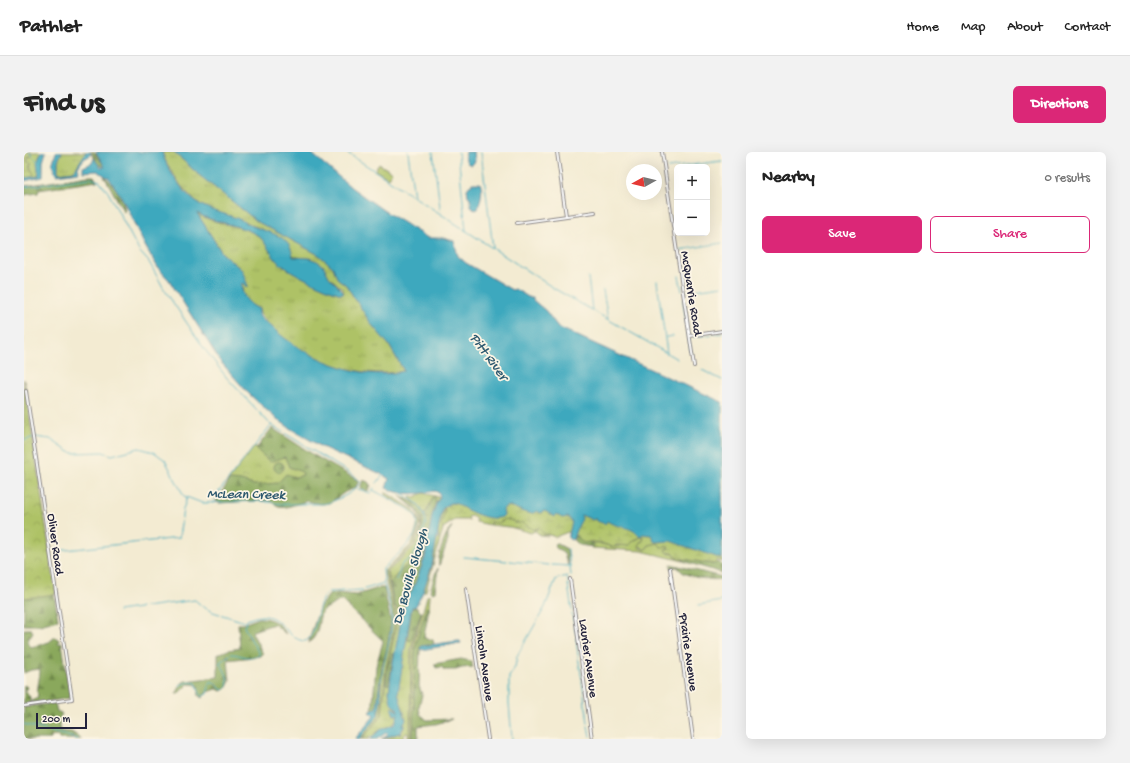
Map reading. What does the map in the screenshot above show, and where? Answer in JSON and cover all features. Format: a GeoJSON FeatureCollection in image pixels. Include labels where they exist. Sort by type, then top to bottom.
{"type":"FeatureCollection","features":[{"type":"Feature","properties":{"kind":"street"},"geometry":{"type":"LineString","coordinates":[[557,152],[566,216]]}},
{"type":"Feature","properties":{"kind":"street","name":"McQuarrie Road"},"geometry":{"type":"LineString","coordinates":[[662,152],[694,366]]}},
{"type":"Feature","properties":{"kind":"street"},"geometry":{"type":"LineString","coordinates":[[518,223],[595,212]]}},
{"type":"Feature","properties":{"kind":"street"},"geometry":{"type":"LineString","coordinates":[[690,336],[722,331]]}},
{"type":"Feature","properties":{"kind":"street","name":"Oliver Road"},"geometry":{"type":"LineString","coordinates":[[24,706],[72,699],[26,391]]}},
{"type":"Feature","properties":{"kind":"street","name":"Prairie Avenue"},"geometry":{"type":"LineString","coordinates":[[670,568],[693,739]]}},
{"type":"Feature","properties":{"kind":"street","name":"Laurier Avenue"},"geometry":{"type":"LineString","coordinates":[[570,578],[592,739]]}},
{"type":"Feature","properties":{"kind":"street","name":"Lincoln Avenue"},"geometry":{"type":"LineString","coordinates":[[466,590],[488,739]]}},
{"type":"Feature","properties":{"kind":"green space"},"geometry":{"type":"Polygon","coordinates":[[[24,152],[29,152],[33,155],[28,158],[27,162],[32,163],[29,166],[34,174],[32,177],[24,178],[24,152]]]}},
{"type":"Feature","properties":{"kind":"green space"},"geometry":{"type":"Polygon","coordinates":[[[29,152],[41,152],[38,166],[39,176],[33,177],[30,164],[27,162],[30,154],[29,152]]]}},
{"type":"Feature","properties":{"kind":"green space"},"geometry":{"type":"Polygon","coordinates":[[[62,152],[86,152],[74,171],[58,173],[58,161],[62,152]]]}},
{"type":"Feature","properties":{"kind":"green space"},"geometry":{"type":"Polygon","coordinates":[[[91,152],[95,152],[104,166],[98,165],[91,152]]]}},
{"type":"Feature","properties":{"kind":"green space"},"geometry":{"type":"Polygon","coordinates":[[[162,152],[174,152],[199,175],[258,222],[319,255],[333,267],[337,278],[346,285],[372,325],[387,342],[404,371],[387,373],[351,370],[316,358],[300,350],[286,340],[264,319],[259,309],[248,302],[242,287],[242,270],[222,253],[197,213],[210,220],[254,233],[260,237],[280,264],[309,281],[341,294],[344,292],[343,289],[329,277],[323,265],[309,258],[292,257],[282,238],[238,219],[211,210],[196,202],[181,186],[166,162],[162,152]]]}},
{"type":"Feature","properties":{"kind":"green space"},"geometry":{"type":"Polygon","coordinates":[[[379,164],[392,172],[388,178],[375,170],[379,164]]]}},
{"type":"Feature","properties":{"kind":"green space"},"geometry":{"type":"Polygon","coordinates":[[[94,176],[97,181],[39,190],[38,193],[24,195],[24,186],[94,176]]]}},
{"type":"Feature","properties":{"kind":"green space"},"geometry":{"type":"Polygon","coordinates":[[[104,176],[115,187],[123,203],[124,212],[104,176]]]}},
{"type":"Feature","properties":{"kind":"green space"},"geometry":{"type":"Polygon","coordinates":[[[24,379],[56,594],[24,598],[24,379]]]}},
{"type":"Feature","properties":{"kind":"green space"},"geometry":{"type":"Polygon","coordinates":[[[272,428],[314,455],[359,481],[355,488],[345,492],[330,503],[321,504],[307,501],[287,507],[278,506],[268,500],[219,503],[216,501],[230,480],[241,481],[254,485],[278,483],[286,474],[295,477],[303,475],[302,472],[289,467],[285,457],[270,462],[256,449],[272,428]]]}},
{"type":"Feature","properties":{"kind":"green space"},"geometry":{"type":"Polygon","coordinates":[[[255,446],[268,457],[284,454],[305,474],[288,484],[278,486],[268,487],[227,482],[255,446]]]}},
{"type":"Feature","properties":{"kind":"green space"},"geometry":{"type":"Polygon","coordinates":[[[279,462],[284,467],[279,472],[274,467],[279,462]]]}},
{"type":"Feature","properties":{"kind":"green space"},"geometry":{"type":"Polygon","coordinates":[[[363,480],[368,482],[371,486],[368,491],[360,488],[363,480]]]}},
{"type":"Feature","properties":{"kind":"green space"},"geometry":{"type":"Polygon","coordinates":[[[385,492],[413,509],[417,517],[410,509],[385,495],[385,492]]]}},
{"type":"Feature","properties":{"kind":"green space"},"geometry":{"type":"Polygon","coordinates":[[[423,493],[439,497],[437,502],[433,497],[427,511],[424,513],[410,498],[411,496],[415,497],[423,493]]]}},
{"type":"Feature","properties":{"kind":"green space"},"geometry":{"type":"Polygon","coordinates":[[[399,495],[414,506],[420,514],[425,545],[390,583],[392,597],[387,572],[415,545],[421,526],[417,511],[399,495]]]}},
{"type":"Feature","properties":{"kind":"green space"},"geometry":{"type":"Polygon","coordinates":[[[399,495],[417,504],[424,513],[427,511],[433,497],[435,497],[435,505],[418,579],[408,602],[401,612],[394,605],[390,583],[425,545],[423,539],[419,537],[422,522],[419,512],[399,495]]]}},
{"type":"Feature","properties":{"kind":"green space"},"geometry":{"type":"Polygon","coordinates":[[[450,503],[585,505],[570,533],[568,532],[555,537],[543,533],[538,528],[534,530],[521,522],[519,524],[517,521],[515,524],[513,521],[505,519],[499,523],[490,522],[490,525],[476,522],[476,519],[471,516],[468,517],[469,520],[455,520],[443,528],[441,525],[445,510],[444,506],[450,503]]]}},
{"type":"Feature","properties":{"kind":"green space"},"geometry":{"type":"Polygon","coordinates":[[[444,506],[443,529],[426,591],[423,592],[432,565],[436,540],[439,538],[437,529],[444,506]]]}},
{"type":"Feature","properties":{"kind":"green space"},"geometry":{"type":"Polygon","coordinates":[[[581,511],[722,534],[722,562],[717,560],[716,563],[713,564],[678,558],[673,552],[667,553],[665,550],[669,548],[667,546],[662,548],[658,543],[649,545],[645,550],[639,545],[640,542],[644,540],[643,536],[633,540],[628,546],[617,545],[613,547],[595,542],[584,543],[576,535],[573,538],[581,511]]]}},
{"type":"Feature","properties":{"kind":"green space"},"geometry":{"type":"Polygon","coordinates":[[[417,517],[420,523],[414,544],[386,571],[396,619],[386,669],[381,716],[361,739],[359,739],[378,715],[383,668],[391,636],[393,617],[384,571],[411,545],[418,522],[417,517]]]}},
{"type":"Feature","properties":{"kind":"green space"},"geometry":{"type":"Polygon","coordinates":[[[505,519],[517,521],[519,524],[521,522],[534,530],[539,528],[548,536],[540,535],[535,531],[531,533],[510,527],[490,525],[489,522],[505,519]]]}},
{"type":"Feature","properties":{"kind":"green space"},"geometry":{"type":"Polygon","coordinates":[[[452,526],[448,534],[448,540],[439,566],[438,562],[442,545],[452,526]]]}},
{"type":"Feature","properties":{"kind":"green space"},"geometry":{"type":"Polygon","coordinates":[[[576,535],[594,545],[593,547],[579,545],[573,540],[576,535]]]}},
{"type":"Feature","properties":{"kind":"green space"},"geometry":{"type":"Polygon","coordinates":[[[643,536],[644,540],[640,542],[640,548],[645,550],[649,545],[658,543],[667,545],[669,554],[674,552],[674,555],[683,559],[683,561],[641,551],[591,548],[594,545],[589,542],[619,546],[643,536]]]}},
{"type":"Feature","properties":{"kind":"green space"},"geometry":{"type":"Polygon","coordinates":[[[556,543],[567,549],[568,565],[564,554],[555,547],[556,543]]]}},
{"type":"Feature","properties":{"kind":"green space"},"geometry":{"type":"Polygon","coordinates":[[[683,559],[713,564],[718,562],[722,565],[722,573],[683,561],[683,559]]]}},
{"type":"Feature","properties":{"kind":"green space"},"geometry":{"type":"Polygon","coordinates":[[[671,564],[722,577],[722,579],[703,579],[683,573],[677,567],[671,568],[671,564]]]}},
{"type":"Feature","properties":{"kind":"green space"},"geometry":{"type":"Polygon","coordinates":[[[438,568],[435,592],[432,593],[430,591],[438,568]]]}},
{"type":"Feature","properties":{"kind":"green space"},"geometry":{"type":"Polygon","coordinates":[[[53,586],[58,620],[40,625],[24,625],[24,590],[53,586]]]}},
{"type":"Feature","properties":{"kind":"green space"},"geometry":{"type":"Polygon","coordinates":[[[379,588],[384,588],[391,622],[387,649],[382,665],[379,704],[377,710],[372,713],[376,666],[383,641],[341,600],[322,611],[315,637],[308,643],[320,606],[330,594],[338,593],[356,595],[379,588]]]}},
{"type":"Feature","properties":{"kind":"green space"},"geometry":{"type":"Polygon","coordinates":[[[430,595],[429,609],[427,607],[415,648],[413,739],[411,739],[412,650],[427,596],[430,595]]]}},
{"type":"Feature","properties":{"kind":"green space"},"geometry":{"type":"Polygon","coordinates":[[[394,605],[401,612],[403,609],[389,692],[398,713],[394,708],[392,710],[394,715],[398,714],[394,723],[390,726],[379,731],[372,737],[369,736],[369,739],[362,739],[382,715],[387,667],[397,617],[394,605]]]}},
{"type":"Feature","properties":{"kind":"green space"},"geometry":{"type":"Polygon","coordinates":[[[412,607],[416,607],[421,612],[411,641],[407,639],[412,607]]]}},
{"type":"Feature","properties":{"kind":"green space"},"geometry":{"type":"Polygon","coordinates":[[[427,607],[429,609],[424,636],[426,639],[433,640],[434,644],[420,647],[419,686],[422,695],[419,707],[420,714],[427,720],[452,719],[436,724],[418,726],[418,739],[413,739],[415,648],[427,607]]]}},
{"type":"Feature","properties":{"kind":"green space"},"geometry":{"type":"Polygon","coordinates":[[[422,612],[411,648],[410,739],[408,739],[408,733],[406,733],[402,739],[383,739],[399,733],[400,735],[404,727],[401,726],[406,720],[398,696],[400,672],[407,639],[409,641],[419,615],[422,612]]]}},
{"type":"Feature","properties":{"kind":"green space"},"geometry":{"type":"Polygon","coordinates":[[[259,618],[268,619],[275,622],[284,630],[286,634],[274,624],[253,631],[252,632],[263,654],[261,656],[228,660],[230,681],[226,689],[221,691],[217,689],[207,692],[202,698],[199,696],[198,685],[188,684],[176,694],[182,683],[185,681],[218,677],[218,654],[228,650],[240,648],[238,624],[243,624],[259,618]]]}},
{"type":"Feature","properties":{"kind":"green space"},"geometry":{"type":"Polygon","coordinates":[[[24,629],[31,629],[33,632],[27,642],[31,647],[49,642],[55,637],[59,640],[58,644],[62,643],[70,698],[32,704],[33,700],[38,698],[37,691],[40,669],[31,670],[24,673],[24,629]]]}},
{"type":"Feature","properties":{"kind":"green space"},"geometry":{"type":"Polygon","coordinates":[[[394,653],[388,685],[386,683],[387,668],[392,654],[394,653]]]}},
{"type":"Feature","properties":{"kind":"green space"},"geometry":{"type":"Polygon","coordinates":[[[461,659],[471,661],[473,667],[456,670],[444,670],[442,667],[436,668],[434,664],[461,659]]]}},
{"type":"Feature","properties":{"kind":"green space"},"geometry":{"type":"Polygon","coordinates":[[[24,685],[27,687],[25,691],[30,697],[30,704],[24,705],[24,685]]]}},
{"type":"Feature","properties":{"kind":"green space"},"geometry":{"type":"Polygon","coordinates":[[[55,703],[57,711],[62,714],[59,720],[61,731],[72,732],[82,739],[60,739],[57,735],[52,736],[51,739],[24,739],[24,707],[55,703]]]}},
{"type":"Feature","properties":{"kind":"water"},"geometry":{"type":"Polygon","coordinates":[[[41,152],[46,152],[43,162],[43,177],[24,181],[24,178],[39,176],[37,163],[41,152]]]}},
{"type":"Feature","properties":{"kind":"water"},"geometry":{"type":"Polygon","coordinates":[[[56,152],[62,152],[58,161],[58,173],[74,171],[86,152],[90,152],[91,155],[84,159],[78,167],[79,172],[56,175],[52,165],[56,152]]]}},
{"type":"Feature","properties":{"kind":"water","name":"Pitt River"},"geometry":{"type":"Polygon","coordinates":[[[96,152],[162,152],[167,165],[176,179],[196,202],[207,208],[239,219],[279,236],[288,244],[293,257],[309,258],[323,265],[329,277],[344,292],[341,294],[317,285],[280,264],[260,237],[254,233],[197,213],[222,253],[242,270],[248,286],[246,287],[243,283],[241,284],[244,296],[252,305],[259,309],[261,319],[284,338],[316,357],[352,370],[370,373],[388,374],[404,371],[389,345],[372,325],[346,285],[337,278],[333,267],[319,255],[258,222],[199,175],[174,152],[310,152],[352,188],[386,212],[428,238],[443,238],[454,241],[458,256],[466,263],[512,290],[515,289],[530,298],[533,298],[533,300],[546,311],[558,327],[722,402],[722,559],[670,541],[655,542],[651,535],[643,534],[640,536],[628,528],[615,525],[607,521],[605,524],[597,521],[596,518],[593,520],[581,515],[582,519],[573,539],[571,540],[568,538],[572,522],[568,517],[562,518],[556,514],[555,517],[545,511],[541,513],[537,511],[533,513],[526,513],[507,506],[503,509],[504,515],[502,517],[491,518],[471,512],[455,503],[450,503],[442,509],[432,565],[423,592],[416,606],[412,607],[411,611],[398,693],[406,720],[401,726],[404,725],[404,727],[400,732],[400,735],[399,733],[381,739],[388,735],[386,733],[377,739],[370,739],[380,730],[395,724],[398,714],[394,715],[392,710],[393,707],[398,712],[397,708],[391,703],[389,692],[392,668],[403,609],[425,558],[432,516],[440,498],[439,493],[435,491],[423,493],[404,493],[392,491],[386,488],[389,479],[322,447],[291,429],[273,416],[248,393],[220,361],[169,280],[158,268],[144,244],[122,198],[109,178],[97,171],[83,172],[83,167],[92,163],[94,158],[100,167],[105,167],[96,152]]]}},
{"type":"Feature","properties":{"kind":"water"},"geometry":{"type":"Polygon","coordinates":[[[466,152],[474,152],[475,161],[472,165],[467,163],[465,157],[466,152]]]}},
{"type":"Feature","properties":{"kind":"water"},"geometry":{"type":"Polygon","coordinates":[[[472,183],[480,183],[482,189],[478,209],[475,210],[471,206],[471,199],[468,196],[467,189],[472,183]]]}},
{"type":"Feature","properties":{"kind":"water"},"geometry":{"type":"Polygon","coordinates":[[[460,641],[461,643],[421,650],[420,648],[422,646],[460,641]]]}},
{"type":"Feature","properties":{"kind":"water"},"geometry":{"type":"Polygon","coordinates":[[[380,681],[381,699],[378,716],[359,739],[355,739],[374,716],[369,712],[377,708],[380,681]]]}},
{"type":"Feature","properties":{"kind":"waterway"},"geometry":{"type":"LineString","coordinates":[[29,152],[39,163]]}},
{"type":"Feature","properties":{"kind":"waterway"},"geometry":{"type":"LineString","coordinates":[[346,152],[555,289],[677,359]]}},
{"type":"Feature","properties":{"kind":"waterway"},"geometry":{"type":"LineString","coordinates":[[408,152],[414,197]]}},
{"type":"Feature","properties":{"kind":"waterway"},"geometry":{"type":"LineString","coordinates":[[433,152],[441,215]]}},
{"type":"Feature","properties":{"kind":"waterway"},"geometry":{"type":"LineString","coordinates":[[458,152],[466,231]]}},
{"type":"Feature","properties":{"kind":"waterway"},"geometry":{"type":"LineString","coordinates":[[481,152],[493,248]]}},
{"type":"Feature","properties":{"kind":"waterway"},"geometry":{"type":"LineString","coordinates":[[668,168],[722,161]]}},
{"type":"Feature","properties":{"kind":"waterway"},"geometry":{"type":"LineString","coordinates":[[24,187],[90,178],[100,181],[108,192],[139,251],[149,262],[164,289],[203,347],[227,378],[271,425],[348,472],[360,481],[360,483],[354,490],[339,499],[324,504],[282,504],[261,501],[202,503],[184,496],[165,460],[154,452],[139,448],[112,455],[103,452],[74,453],[69,452],[50,439],[35,437],[24,440]]}},
{"type":"Feature","properties":{"kind":"waterway"},"geometry":{"type":"LineString","coordinates":[[679,250],[722,243]]}},
{"type":"Feature","properties":{"kind":"waterway"},"geometry":{"type":"LineString","coordinates":[[679,276],[682,291]]}},
{"type":"Feature","properties":{"kind":"waterway"},"geometry":{"type":"LineString","coordinates":[[588,277],[592,310]]}},
{"type":"Feature","properties":{"kind":"waterway"},"geometry":{"type":"LineString","coordinates":[[657,281],[667,353]]}},
{"type":"Feature","properties":{"kind":"waterway"},"geometry":{"type":"LineString","coordinates":[[688,291],[722,286]]}},
{"type":"Feature","properties":{"kind":"waterway"},"geometry":{"type":"LineString","coordinates":[[603,290],[608,319]]}},
{"type":"Feature","properties":{"kind":"waterway"},"geometry":{"type":"LineString","coordinates":[[683,300],[687,330]]}},
{"type":"Feature","properties":{"kind":"waterway"},"geometry":{"type":"LineString","coordinates":[[688,333],[691,353]]}},
{"type":"Feature","properties":{"kind":"waterway"},"geometry":{"type":"LineString","coordinates":[[694,337],[722,333]]}},
{"type":"Feature","properties":{"kind":"waterway"},"geometry":{"type":"LineString","coordinates":[[666,337],[673,336]]}},
{"type":"Feature","properties":{"kind":"waterway"},"geometry":{"type":"LineString","coordinates":[[702,370],[722,380]]}},
{"type":"Feature","properties":{"kind":"waterway"},"geometry":{"type":"LineString","coordinates":[[213,503],[214,498],[271,425]]}},
{"type":"Feature","properties":{"kind":"waterway","name":"McLean Creek"},"geometry":{"type":"LineString","coordinates":[[377,483],[383,475]]}},
{"type":"Feature","properties":{"kind":"waterway","name":"McLean Creek"},"geometry":{"type":"LineString","coordinates":[[358,489],[370,493],[374,488]]}},
{"type":"Feature","properties":{"kind":"waterway","name":"De Boville Slough"},"geometry":{"type":"LineString","coordinates":[[179,685],[189,682],[196,683],[201,697],[207,694],[210,682],[214,682],[222,690],[226,689],[228,682],[227,676],[220,662],[231,654],[249,657],[256,657],[260,655],[244,627],[247,620],[259,616],[268,617],[281,624],[298,639],[306,641],[313,631],[323,597],[328,592],[362,590],[384,583],[383,569],[410,541],[415,533],[417,525],[415,517],[408,509],[373,490]]}},
{"type":"Feature","properties":{"kind":"waterway","name":"De Boville Slough"},"geometry":{"type":"LineString","coordinates":[[396,580],[402,564],[412,557],[419,545],[426,522],[424,513],[417,503],[400,492]]}},
{"type":"Feature","properties":{"kind":"waterway"},"geometry":{"type":"LineString","coordinates":[[56,551],[179,538],[183,509],[187,498]]}},
{"type":"Feature","properties":{"kind":"waterway"},"geometry":{"type":"LineString","coordinates":[[568,549],[571,575]]}},
{"type":"Feature","properties":{"kind":"waterway"},"geometry":{"type":"LineString","coordinates":[[464,557],[507,561]]}},
{"type":"Feature","properties":{"kind":"waterway"},"geometry":{"type":"LineString","coordinates":[[510,561],[549,565]]}},
{"type":"Feature","properties":{"kind":"waterway"},"geometry":{"type":"LineString","coordinates":[[552,565],[570,566]]}},
{"type":"Feature","properties":{"kind":"waterway"},"geometry":{"type":"LineString","coordinates":[[512,739],[509,703],[509,677],[515,667],[517,656],[545,607],[556,579],[567,576],[568,582]]}},
{"type":"Feature","properties":{"kind":"waterway","name":"De Boville Slough"},"geometry":{"type":"LineString","coordinates":[[381,682],[392,620],[384,584]]}},
{"type":"Feature","properties":{"kind":"waterway"},"geometry":{"type":"LineString","coordinates":[[568,584],[572,611]]}},
{"type":"Feature","properties":{"kind":"waterway"},"geometry":{"type":"LineString","coordinates":[[118,611],[195,600],[203,607],[213,612],[245,622]]}},
{"type":"Feature","properties":{"kind":"waterway"},"geometry":{"type":"LineString","coordinates":[[698,605],[722,601]]}},
{"type":"Feature","properties":{"kind":"waterway"},"geometry":{"type":"LineString","coordinates":[[572,614],[576,635]]}},
{"type":"Feature","properties":{"kind":"waterway"},"geometry":{"type":"LineString","coordinates":[[576,638],[578,655]]}},
{"type":"Feature","properties":{"kind":"waterway"},"geometry":{"type":"LineString","coordinates":[[578,657],[580,667]]}},
{"type":"Feature","properties":{"kind":"waterway"},"geometry":{"type":"LineString","coordinates":[[580,668],[582,679]]}},
{"type":"Feature","properties":{"kind":"waterway"},"geometry":{"type":"LineString","coordinates":[[582,681],[584,693]]}},
{"type":"Feature","properties":{"kind":"waterway"},"geometry":{"type":"LineString","coordinates":[[584,695],[585,706]]}},
{"type":"Feature","properties":{"kind":"waterway"},"geometry":{"type":"LineString","coordinates":[[586,707],[588,723]]}},
{"type":"Feature","properties":{"kind":"waterway"},"geometry":{"type":"LineString","coordinates":[[24,724],[78,739]]}},
{"type":"Feature","properties":{"kind":"waterway"},"geometry":{"type":"LineString","coordinates":[[588,726],[590,736]]}}]}
